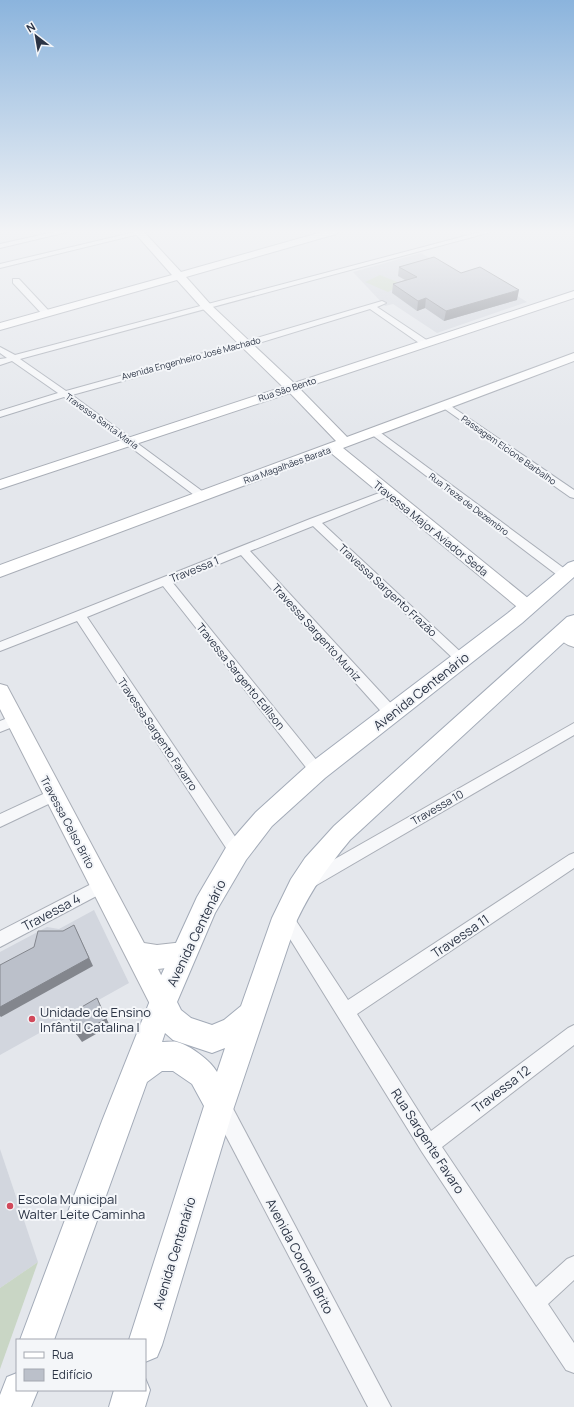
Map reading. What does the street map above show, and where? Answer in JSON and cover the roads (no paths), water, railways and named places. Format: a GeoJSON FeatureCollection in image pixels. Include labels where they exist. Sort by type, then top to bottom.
{"type":"FeatureCollection","features":[{"type":"Feature","properties":{"kind":"main road","name":"Avenida Centenário"},"geometry":{"type":"LineString","coordinates":[[38,1339],[117,1121],[163,1002],[206,905],[237,852],[264,819],[317,771],[462,660],[570,571]]}},
{"type":"Feature","properties":{"kind":"main road","name":"Avenida Centenário"},"geometry":{"type":"LineString","coordinates":[[146,1342],[220,1105],[250,1016],[285,918],[300,887],[323,855],[353,822],[452,731],[570,632]]}},
{"type":"Feature","properties":{"kind":"main road"},"geometry":{"type":"LineString","coordinates":[[163,1002],[171,1020],[183,1030],[212,1038],[233,1031],[250,1016]]}},
{"type":"Feature","properties":{"kind":"main road"},"geometry":{"type":"LineString","coordinates":[[136,1072],[158,1057],[177,1056],[202,1074],[220,1105]]}},
{"type":"Feature","properties":{"kind":"main road"},"geometry":{"type":"LineString","coordinates":[[13,1407],[20,1391]]}},
{"type":"Feature","properties":{"kind":"main road"},"geometry":{"type":"LineString","coordinates":[[127,1407],[132,1391]]}},
{"type":"Feature","properties":{"kind":"street"},"geometry":{"type":"LineString","coordinates":[[32,298],[46,313]]}},
{"type":"Feature","properties":{"kind":"street"},"geometry":{"type":"LineString","coordinates":[[0,327],[101,298]]}},
{"type":"Feature","properties":{"kind":"street","name":"Travessa Major Aviador Seda"},"geometry":{"type":"LineString","coordinates":[[198,298],[292,388],[340,445],[388,493],[528,607]]}},
{"type":"Feature","properties":{"kind":"street"},"geometry":{"type":"LineString","coordinates":[[0,362],[242,298]]}},
{"type":"Feature","properties":{"kind":"street","name":"Rua São Bento"},"geometry":{"type":"LineString","coordinates":[[0,485],[563,298]]}},
{"type":"Feature","properties":{"kind":"street","name":"Avenida Engenheiro José Machado"},"geometry":{"type":"LineString","coordinates":[[0,414],[65,394],[246,344],[382,303]]}},
{"type":"Feature","properties":{"kind":"street"},"geometry":{"type":"LineString","coordinates":[[371,306],[425,343]]}},
{"type":"Feature","properties":{"kind":"street","name":"Travessa Santa Maria"},"geometry":{"type":"LineString","coordinates":[[0,349],[65,394],[202,496]]}},
{"type":"Feature","properties":{"kind":"street","name":"Rua Magalhães Barata"},"geometry":{"type":"LineString","coordinates":[[0,571],[574,357]]}},
{"type":"Feature","properties":{"kind":"street","name":"Passagem Elcione Barbalho"},"geometry":{"type":"LineString","coordinates":[[445,405],[574,496]]}},
{"type":"Feature","properties":{"kind":"street","name":"Rua Treze de Dezembro"},"geometry":{"type":"LineString","coordinates":[[374,432],[570,571]]}},
{"type":"Feature","properties":{"kind":"street","name":"Travessa 1"},"geometry":{"type":"LineString","coordinates":[[0,647],[80,616],[165,580],[388,493]]}},
{"type":"Feature","properties":{"kind":"street","name":"Travessa Sargento Frazão"},"geometry":{"type":"LineString","coordinates":[[314,521],[462,660]]}},
{"type":"Feature","properties":{"kind":"street","name":"Travessa Sargento Muniz"},"geometry":{"type":"LineString","coordinates":[[243,550],[392,714]]}},
{"type":"Feature","properties":{"kind":"street","name":"Travessa Sargento Edílson"},"geometry":{"type":"LineString","coordinates":[[165,580],[317,771]]}},
{"type":"Feature","properties":{"kind":"street","name":"Travessa Sargento Favarro"},"geometry":{"type":"LineString","coordinates":[[80,616],[237,852]]}},
{"type":"Feature","properties":{"kind":"street","name":"Travessa Celso Brito"},"geometry":{"type":"LineString","coordinates":[[0,691],[7,723],[54,795],[163,1002]]}},
{"type":"Feature","properties":{"kind":"street","name":"Travessa 10"},"geometry":{"type":"LineString","coordinates":[[300,887],[574,728]]}},
{"type":"Feature","properties":{"kind":"street"},"geometry":{"type":"LineString","coordinates":[[0,821],[54,795]]}},
{"type":"Feature","properties":{"kind":"street","name":"Travessa 11"},"geometry":{"type":"LineString","coordinates":[[346,1012],[574,860]]}},
{"type":"Feature","properties":{"kind":"street","name":"Travessa 4"},"geometry":{"type":"LineString","coordinates":[[0,939],[101,886]]}},
{"type":"Feature","properties":{"kind":"street","name":"Rua Sargente Favaro"},"geometry":{"type":"LineString","coordinates":[[285,918],[429,1145],[574,1362]]}},
{"type":"Feature","properties":{"kind":"street"},"geometry":{"type":"LineString","coordinates":[[136,953],[157,957],[184,954]]}},
{"type":"Feature","properties":{"kind":"street","name":"Travessa 12"},"geometry":{"type":"LineString","coordinates":[[429,1145],[574,1034]]}},
{"type":"Feature","properties":{"kind":"street","name":"Avenida Coronel Brito"},"geometry":{"type":"LineString","coordinates":[[220,1105],[380,1407]]}},
{"type":"Feature","properties":{"kind":"street"},"geometry":{"type":"LineString","coordinates":[[534,1303],[574,1266]]}},
{"type":"Feature","properties":{"kind":"street"},"geometry":{"type":"LineString","coordinates":[[136,1391],[143,1407]]}},
{"type":"Feature","properties":{"kind":"place","name":"Unidade de Ensino Infântil Catalina I"},"geometry":{"type":"Point","coordinates":[32,1019]}},
{"type":"Feature","properties":{"kind":"place","name":"Escola Municipal Walter Leite Caminha"},"geometry":{"type":"Point","coordinates":[10,1206]}}]}
